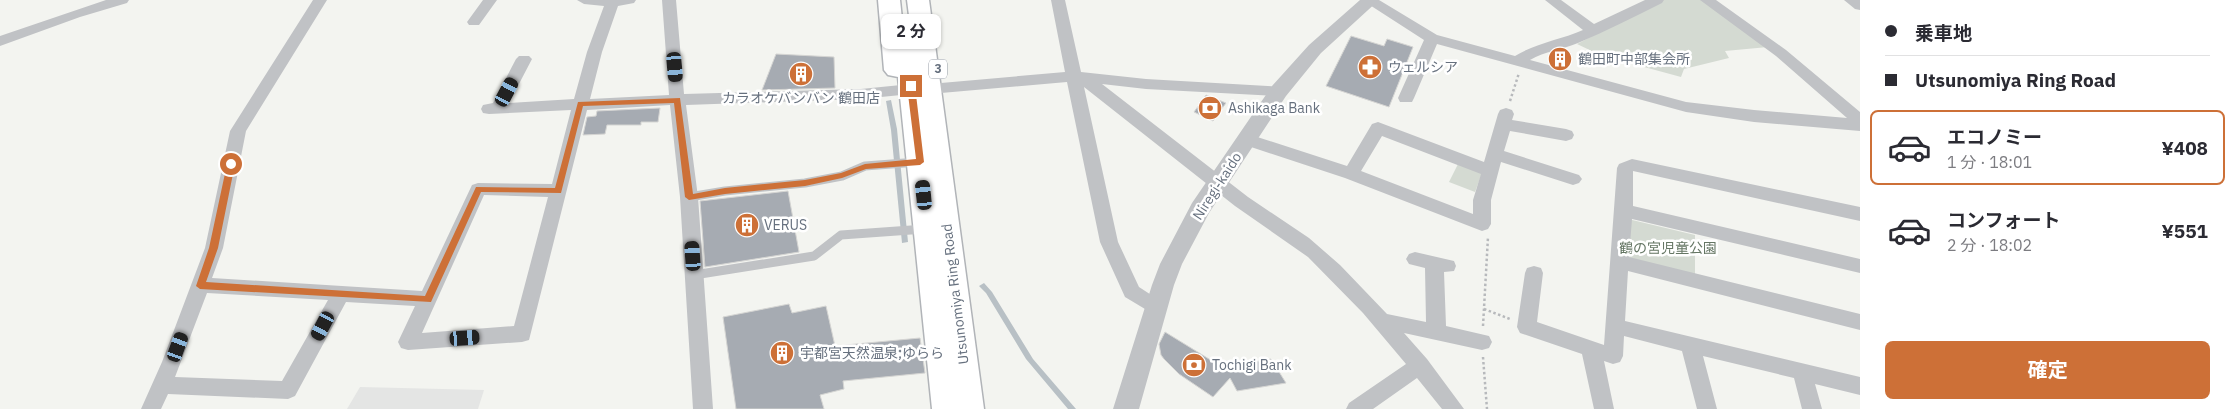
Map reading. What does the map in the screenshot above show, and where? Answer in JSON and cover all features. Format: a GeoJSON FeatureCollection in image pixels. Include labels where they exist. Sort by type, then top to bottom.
{"type":"FeatureCollection","features":[{"type":"Feature","properties":{"kind":"main road","name":"3"},"geometry":{"type":"LineString","coordinates":[[889,0],[893,55],[901,90],[927,132]]}},
{"type":"Feature","properties":{"kind":"main road","name":"Utsunomiya Ring Road"},"geometry":{"type":"LineString","coordinates":[[901,0],[927,132],[969,409]]}},
{"type":"Feature","properties":{"kind":"main road","name":"Utsunomiya Ring Road"},"geometry":{"type":"LineString","coordinates":[[918,0],[927,132],[913,162],[919,229],[947,409]]}},
{"type":"Feature","properties":{"kind":"main road","name":"3"},"geometry":{"type":"LineString","coordinates":[[927,132],[940,88],[931,0]]}},
{"type":"Feature","properties":{"kind":"street"},"geometry":{"type":"LineString","coordinates":[[0,42],[75,14],[122,0]]}},
{"type":"Feature","properties":{"kind":"street"},"geometry":{"type":"LineString","coordinates":[[151,409],[214,248],[238,131],[320,0]]}},
{"type":"Feature","properties":{"kind":"street"},"geometry":{"type":"LineString","coordinates":[[474,22],[490,0]]}},
{"type":"Feature","properties":{"kind":"street"},"geometry":{"type":"LineString","coordinates":[[584,0],[619,1]]}},
{"type":"Feature","properties":{"kind":"street"},"geometry":{"type":"LineString","coordinates":[[669,0],[689,197],[703,409]]}},
{"type":"Feature","properties":{"kind":"street"},"geometry":{"type":"LineString","coordinates":[[1058,0],[1078,77],[1109,242],[1132,292],[1155,307]]}},
{"type":"Feature","properties":{"kind":"street"},"geometry":{"type":"LineString","coordinates":[[1369,0],[1432,38],[1686,107],[1746,115],[1860,125]]}},
{"type":"Feature","properties":{"kind":"street","name":"Niregi-kaido"},"geometry":{"type":"LineString","coordinates":[[1126,409],[1155,307],[1171,264],[1200,209],[1279,91],[1322,42],[1369,0]]}},
{"type":"Feature","properties":{"kind":"street"},"geometry":{"type":"LineString","coordinates":[[1552,0],[1594,31]]}},
{"type":"Feature","properties":{"kind":"street"},"geometry":{"type":"LineString","coordinates":[[1520,62],[1534,51],[1571,41],[1657,0]]}},
{"type":"Feature","properties":{"kind":"street"},"geometry":{"type":"LineString","coordinates":[[1707,0],[1781,53],[1860,121]]}},
{"type":"Feature","properties":{"kind":"street"},"geometry":{"type":"LineString","coordinates":[[1851,0],[1860,6]]}},
{"type":"Feature","properties":{"kind":"street"},"geometry":{"type":"LineString","coordinates":[[558,191],[478,189],[408,342],[522,334],[602,25],[619,1]]}},
{"type":"Feature","properties":{"kind":"street"},"geometry":{"type":"LineString","coordinates":[[1406,98],[1432,38]]}},
{"type":"Feature","properties":{"kind":"street"},"geometry":{"type":"LineString","coordinates":[[524,59],[493,109],[751,96],[862,94],[901,90]]}},
{"type":"Feature","properties":{"kind":"street"},"geometry":{"type":"LineString","coordinates":[[1078,77],[1218,183],[1231,195],[1313,251],[1384,321],[1454,409]]}},
{"type":"Feature","properties":{"kind":"street"},"geometry":{"type":"LineString","coordinates":[[940,88],[1078,77],[1146,84],[1279,91]]}},
{"type":"Feature","properties":{"kind":"street"},"geometry":{"type":"LineString","coordinates":[[1248,140],[1351,174],[1482,224],[1482,200],[1504,119],[1566,134]]}},
{"type":"Feature","properties":{"kind":"street"},"geometry":{"type":"LineString","coordinates":[[1351,174],[1378,128],[1490,170]]}},
{"type":"Feature","properties":{"kind":"street"},"geometry":{"type":"LineString","coordinates":[[1495,154],[1573,179]]}},
{"type":"Feature","properties":{"kind":"street"},"geometry":{"type":"LineString","coordinates":[[1534,273],[1527,325],[1613,356],[1625,211],[1624,168],[1632,165],[1860,214]]}},
{"type":"Feature","properties":{"kind":"street"},"geometry":{"type":"LineString","coordinates":[[1625,211],[1860,266]]}},
{"type":"Feature","properties":{"kind":"street"},"geometry":{"type":"LineString","coordinates":[[1415,259],[1440,265],[1436,332]]}},
{"type":"Feature","properties":{"kind":"street"},"geometry":{"type":"LineString","coordinates":[[1620,262],[1860,322]]}},
{"type":"Feature","properties":{"kind":"street"},"geometry":{"type":"LineString","coordinates":[[200,286],[428,299]]}},
{"type":"Feature","properties":{"kind":"street"},"geometry":{"type":"LineString","coordinates":[[162,385],[288,390],[341,294]]}},
{"type":"Feature","properties":{"kind":"street"},"geometry":{"type":"LineString","coordinates":[[1384,321],[1482,342]]}},
{"type":"Feature","properties":{"kind":"street"},"geometry":{"type":"LineString","coordinates":[[1614,326],[1860,386]]}},
{"type":"Feature","properties":{"kind":"street"},"geometry":{"type":"LineString","coordinates":[[1690,343],[1707,409]]}},
{"type":"Feature","properties":{"kind":"street"},"geometry":{"type":"LineString","coordinates":[[1591,349],[1604,409]]}},
{"type":"Feature","properties":{"kind":"street"},"geometry":{"type":"LineString","coordinates":[[1356,409],[1420,365]]}},
{"type":"Feature","properties":{"kind":"street"},"geometry":{"type":"LineString","coordinates":[[1802,371],[1812,409]]}},
{"type":"Feature","properties":{"kind":"lane"},"geometry":{"type":"LineString","coordinates":[[689,197],[725,191],[805,183],[842,176],[865,166],[913,162]]}},
{"type":"Feature","properties":{"kind":"lane"},"geometry":{"type":"LineString","coordinates":[[694,275],[814,256],[841,235],[919,229]]}},
{"type":"Feature","properties":{"kind":"path"},"geometry":{"type":"LineString","coordinates":[[1504,119],[1520,62]]}},
{"type":"Feature","properties":{"kind":"path"},"geometry":{"type":"LineString","coordinates":[[1482,224],[1488,237],[1482,342],[1487,409]]}},
{"type":"Feature","properties":{"kind":"path"},"geometry":{"type":"LineString","coordinates":[[1484,309],[1527,325]]}},
{"type":"Feature","properties":{"kind":"shaded area"},"geometry":{"type":"Polygon","coordinates":[[[891,100],[897,129],[908,242],[902,243],[891,130],[886,101],[891,100]]]}},
{"type":"Feature","properties":{"kind":"shaded area"},"geometry":{"type":"Polygon","coordinates":[[[984,283],[992,292],[1033,359],[1076,409],[1068,409],[1026,359],[986,293],[979,286],[984,283]]]}},
{"type":"Feature","properties":{"kind":"shaded area"},"geometry":{"type":"Polygon","coordinates":[[[360,387],[484,390],[478,409],[347,409],[360,387]]]}},
{"type":"Feature","properties":{"kind":"green space"},"geometry":{"type":"Polygon","coordinates":[[[1663,0],[1703,0],[1768,47],[1725,51],[1729,58],[1684,69],[1681,77],[1600,55],[1577,44],[1663,0]]]}},
{"type":"Feature","properties":{"kind":"green space"},"geometry":{"type":"Polygon","coordinates":[[[1459,162],[1482,173],[1475,192],[1449,182],[1459,162]]]}},
{"type":"Feature","properties":{"kind":"green space","name":"鶴の宮児童公園"},"geometry":{"type":"Polygon","coordinates":[[[1628,219],[1695,235],[1695,275],[1627,257],[1628,219]]]}},
{"type":"Feature","properties":{"kind":"building","name":"ウェルシア"},"geometry":{"type":"Polygon","coordinates":[[[1351,36],[1384,46],[1387,39],[1413,47],[1389,107],[1326,86],[1351,36]]]}},
{"type":"Feature","properties":{"kind":"building","name":"カラオケバンバン 鶴田店"},"geometry":{"type":"Polygon","coordinates":[[[776,54],[834,57],[835,88],[762,90],[776,54]]]}},
{"type":"Feature","properties":{"kind":"building","name":"Ashikaga Bank"},"geometry":{"type":"Polygon","coordinates":[[[1206,95],[1226,103],[1213,121],[1194,112],[1206,95]]]}},
{"type":"Feature","properties":{"kind":"building"},"geometry":{"type":"Polygon","coordinates":[[[660,108],[658,122],[641,122],[641,125],[607,125],[605,134],[583,135],[587,117],[596,116],[597,111],[660,108]]]}},
{"type":"Feature","properties":{"kind":"building","name":"VERUS"},"geometry":{"type":"Polygon","coordinates":[[[788,191],[799,252],[705,267],[700,201],[788,191]]]}},
{"type":"Feature","properties":{"kind":"building","name":"宇都宮天然温泉;ゆらら"},"geometry":{"type":"Polygon","coordinates":[[[789,304],[792,313],[826,306],[835,346],[920,338],[925,373],[843,381],[844,389],[820,395],[824,409],[736,409],[723,317],[789,304]]]}},
{"type":"Feature","properties":{"kind":"building","name":"Tochigi Bank"},"geometry":{"type":"Polygon","coordinates":[[[1165,332],[1222,367],[1271,359],[1286,383],[1237,391],[1230,378],[1213,397],[1179,374],[1161,355],[1159,344],[1165,332]]]}},
{"type":"Feature","properties":{"kind":"place","name":"鶴田町中部集会所"},"geometry":{"type":"Point","coordinates":[1560,59]}},
{"type":"Feature","properties":{"kind":"place","name":"ウェルシア"},"geometry":{"type":"Point","coordinates":[1370,67]}},
{"type":"Feature","properties":{"kind":"place","name":"カラオケバンバン 鶴田店"},"geometry":{"type":"Point","coordinates":[801,74]}},
{"type":"Feature","properties":{"kind":"place","name":"Ashikaga Bank"},"geometry":{"type":"Point","coordinates":[1210,108]}},
{"type":"Feature","properties":{"kind":"place","name":"VERUS"},"geometry":{"type":"Point","coordinates":[747,225]}},
{"type":"Feature","properties":{"kind":"place","name":"宇都宮天然温泉;ゆらら"},"geometry":{"type":"Point","coordinates":[782,353]}},
{"type":"Feature","properties":{"kind":"place","name":"Tochigi Bank"},"geometry":{"type":"Point","coordinates":[1194,365]}},
{"type":"Feature","properties":{"kind":"route"},"geometry":{"type":"LineString","coordinates":[[231,164],[214,248],[200,286],[428,299],[478,189],[558,191],[580,104],[678,100],[689,197],[725,191],[805,183],[842,176],[865,166],[920,162],[911,86]]}}]}
